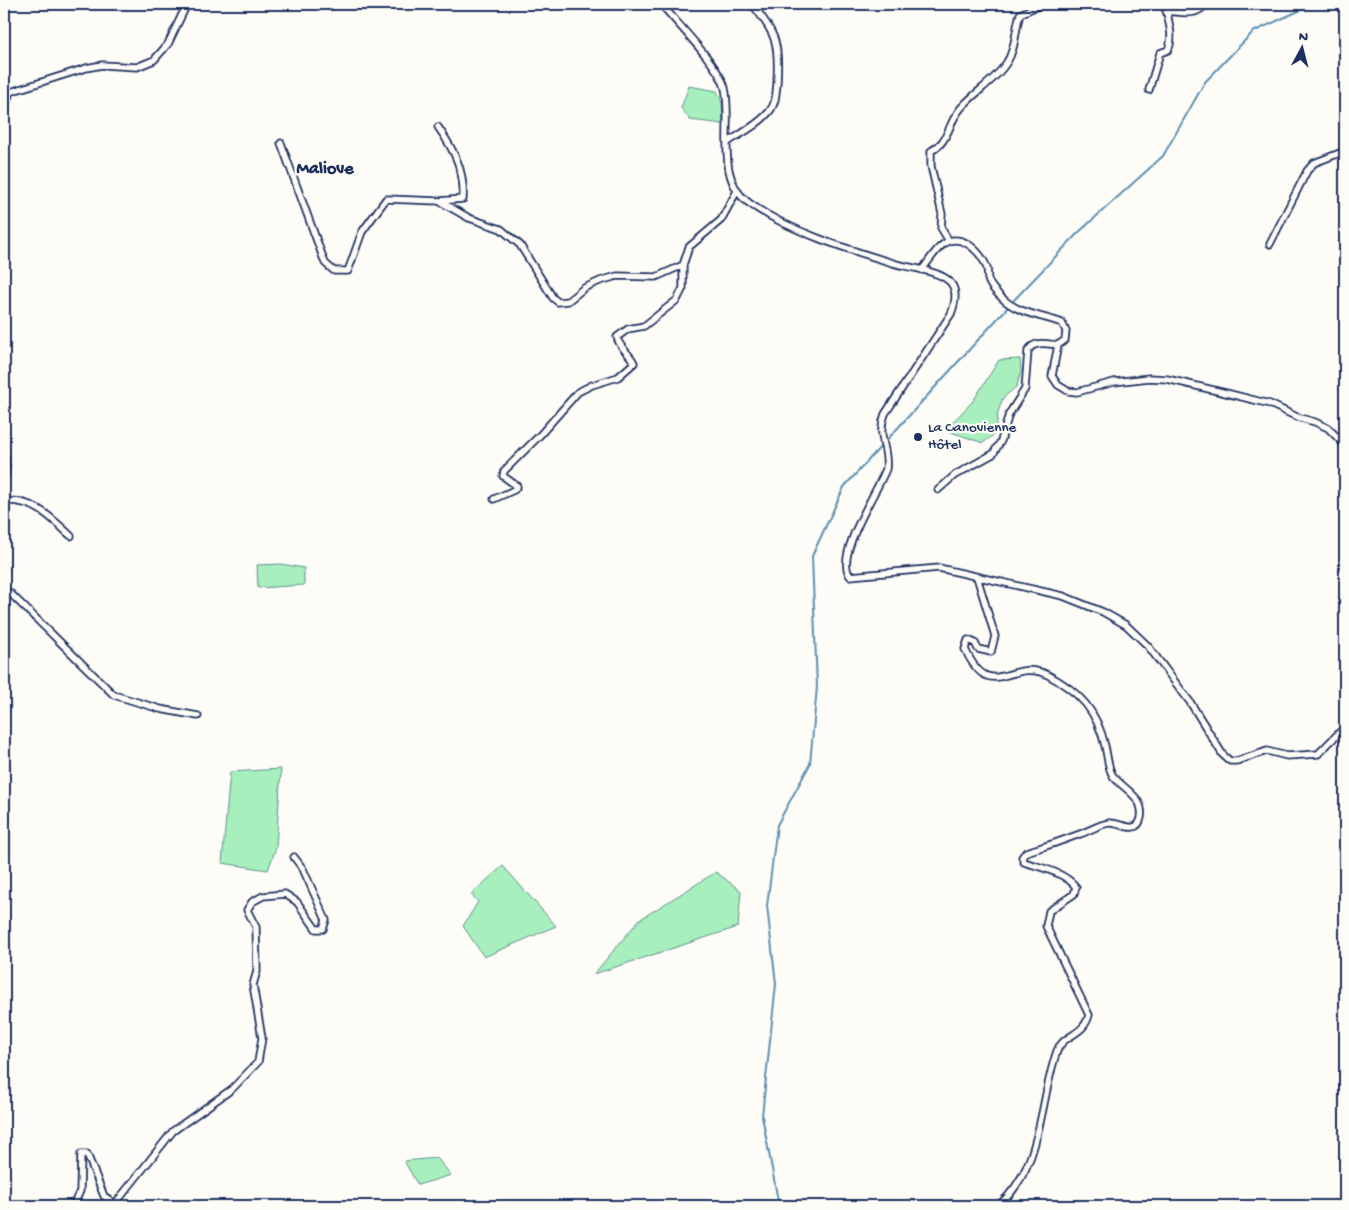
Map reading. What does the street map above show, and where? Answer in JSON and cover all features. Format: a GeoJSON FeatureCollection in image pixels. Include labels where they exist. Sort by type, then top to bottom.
{"type":"FeatureCollection","features":[{"type":"Feature","properties":{"kind":"street"},"geometry":{"type":"LineString","coordinates":[[4,110],[10,92],[86,68],[102,65],[137,67],[154,60],[168,44],[187,4]]}},
{"type":"Feature","properties":{"kind":"street"},"geometry":{"type":"LineString","coordinates":[[661,4],[714,67],[724,86],[728,162],[731,180],[737,191],[749,203],[790,226],[870,256],[922,270],[951,283],[956,296],[951,314],[885,414],[881,425],[882,445],[887,459],[886,468],[857,527],[846,560],[850,576],[939,568],[1063,596],[1103,612],[1126,625],[1148,646],[1190,702],[1223,755],[1230,761],[1237,761],[1267,751],[1287,756],[1318,754],[1345,727]]}},
{"type":"Feature","properties":{"kind":"street"},"geometry":{"type":"LineString","coordinates":[[728,142],[760,122],[771,111],[776,98],[778,49],[767,23],[752,4]]}},
{"type":"Feature","properties":{"kind":"street"},"geometry":{"type":"LineString","coordinates":[[949,241],[941,228],[942,214],[931,166],[931,151],[942,145],[951,122],[961,108],[1007,63],[1012,51],[1020,14],[1035,7],[1048,4]]}},
{"type":"Feature","properties":{"kind":"street"},"geometry":{"type":"LineString","coordinates":[[1149,90],[1157,59],[1160,53],[1168,50],[1170,46],[1165,4]]}},
{"type":"Feature","properties":{"kind":"street"},"geometry":{"type":"LineString","coordinates":[[1166,11],[1196,13],[1201,11],[1206,4]]}},
{"type":"Feature","properties":{"kind":"street"},"geometry":{"type":"LineString","coordinates":[[280,143],[325,263],[334,271],[348,271],[362,232],[386,199],[439,201],[463,199],[464,184],[455,151],[438,127]]}},
{"type":"Feature","properties":{"kind":"street"},"geometry":{"type":"LineString","coordinates":[[1270,244],[1307,171],[1314,163],[1345,151]]}},
{"type":"Feature","properties":{"kind":"street"},"geometry":{"type":"LineString","coordinates":[[494,499],[514,490],[517,486],[503,476],[504,471],[540,435],[578,392],[592,385],[618,378],[629,370],[634,363],[631,355],[618,343],[618,337],[628,330],[644,326],[677,300],[683,288],[683,265],[689,247],[721,220],[737,191]]}},
{"type":"Feature","properties":{"kind":"street"},"geometry":{"type":"LineString","coordinates":[[439,201],[470,218],[501,229],[520,245],[553,298],[558,302],[568,301],[584,288],[600,281],[617,276],[656,277],[683,265]]}},
{"type":"Feature","properties":{"kind":"street"},"geometry":{"type":"LineString","coordinates":[[922,270],[940,248],[949,241],[961,241],[973,247],[988,270],[988,281],[1003,300],[1027,312],[1062,323],[1066,330],[1065,340],[1058,345],[1037,343],[1028,352],[1026,389],[1009,414],[1001,442],[993,454],[955,475],[938,490]]}},
{"type":"Feature","properties":{"kind":"street"},"geometry":{"type":"LineString","coordinates":[[1058,345],[1052,376],[1058,385],[1068,391],[1077,392],[1114,382],[1149,378],[1167,379],[1270,404],[1328,428],[1345,445]]}},
{"type":"Feature","properties":{"kind":"street"},"geometry":{"type":"LineString","coordinates":[[4,439],[6,468],[4,480]]}},
{"type":"Feature","properties":{"kind":"street"},"geometry":{"type":"LineString","coordinates":[[4,496],[8,501],[24,501],[47,514],[70,536]]}},
{"type":"Feature","properties":{"kind":"street"},"geometry":{"type":"LineString","coordinates":[[977,577],[995,636],[991,652],[978,649],[975,644],[968,640],[965,649],[971,661],[982,674],[1000,679],[1018,672],[1035,670],[1047,675],[1081,698],[1100,724],[1111,774],[1135,797],[1140,804],[1141,814],[1136,826],[1129,828],[1108,823],[1026,852],[1022,857],[1024,862],[1062,876],[1076,887],[1074,894],[1049,911],[1046,926],[1089,1015],[1087,1023],[1078,1033],[1059,1045],[1052,1063],[1038,1133],[1025,1174],[998,1206]]}},
{"type":"Feature","properties":{"kind":"street"},"geometry":{"type":"LineString","coordinates":[[4,594],[10,593],[114,694],[160,709],[198,716]]}},
{"type":"Feature","properties":{"kind":"street"},"geometry":{"type":"LineString","coordinates":[[73,1206],[80,1191],[81,1154],[87,1154],[104,1196],[115,1204],[173,1131],[232,1089],[258,1062],[262,1038],[253,985],[258,971],[256,927],[247,910],[252,902],[263,896],[285,894],[297,902],[316,929],[323,929],[326,920],[303,868],[294,858]]}},
{"type":"Feature","properties":{"kind":"green space"},"geometry":{"type":"Polygon","coordinates":[[[689,86],[717,91],[722,103],[723,124],[690,120],[681,108],[689,86]]]}},
{"type":"Feature","properties":{"kind":"green space"},"geometry":{"type":"Polygon","coordinates":[[[1020,359],[1021,371],[1017,386],[1003,398],[998,412],[996,433],[983,443],[945,430],[973,401],[999,360],[1020,359]]]}},
{"type":"Feature","properties":{"kind":"green space"},"geometry":{"type":"Polygon","coordinates":[[[281,564],[304,568],[304,585],[258,588],[257,565],[281,564]]]}},
{"type":"Feature","properties":{"kind":"green space"},"geometry":{"type":"Polygon","coordinates":[[[281,769],[276,848],[268,870],[222,863],[230,772],[281,769]]]}},
{"type":"Feature","properties":{"kind":"green space"},"geometry":{"type":"Polygon","coordinates":[[[503,866],[556,926],[484,957],[463,926],[478,902],[471,894],[503,866]]]}},
{"type":"Feature","properties":{"kind":"green space"},"geometry":{"type":"Polygon","coordinates":[[[716,872],[741,891],[738,927],[594,974],[639,920],[716,872]]]}},
{"type":"Feature","properties":{"kind":"green space"},"geometry":{"type":"Polygon","coordinates":[[[437,1158],[451,1175],[418,1185],[404,1161],[437,1158]]]}},
{"type":"Feature","properties":{"kind":"waterway"},"geometry":{"type":"LineString","coordinates":[[1014,300],[1078,233],[1163,156],[1205,82],[1253,32],[1314,4]]}},
{"type":"Feature","properties":{"kind":"waterway"},"geometry":{"type":"LineString","coordinates":[[886,441],[1009,306]]}},
{"type":"Feature","properties":{"kind":"waterway"},"geometry":{"type":"LineString","coordinates":[[779,1206],[762,1116],[776,984],[767,906],[777,825],[810,764],[817,687],[812,556],[844,487],[883,444]]}},
{"type":"Feature","properties":{"kind":"place","name":"La Canovienne Hôtel"},"geometry":{"type":"Point","coordinates":[918,437]}},
{"type":"Feature","properties":{"kind":"district","name":"Maliove"},"geometry":{"type":"Point","coordinates":[325,169]}}]}
